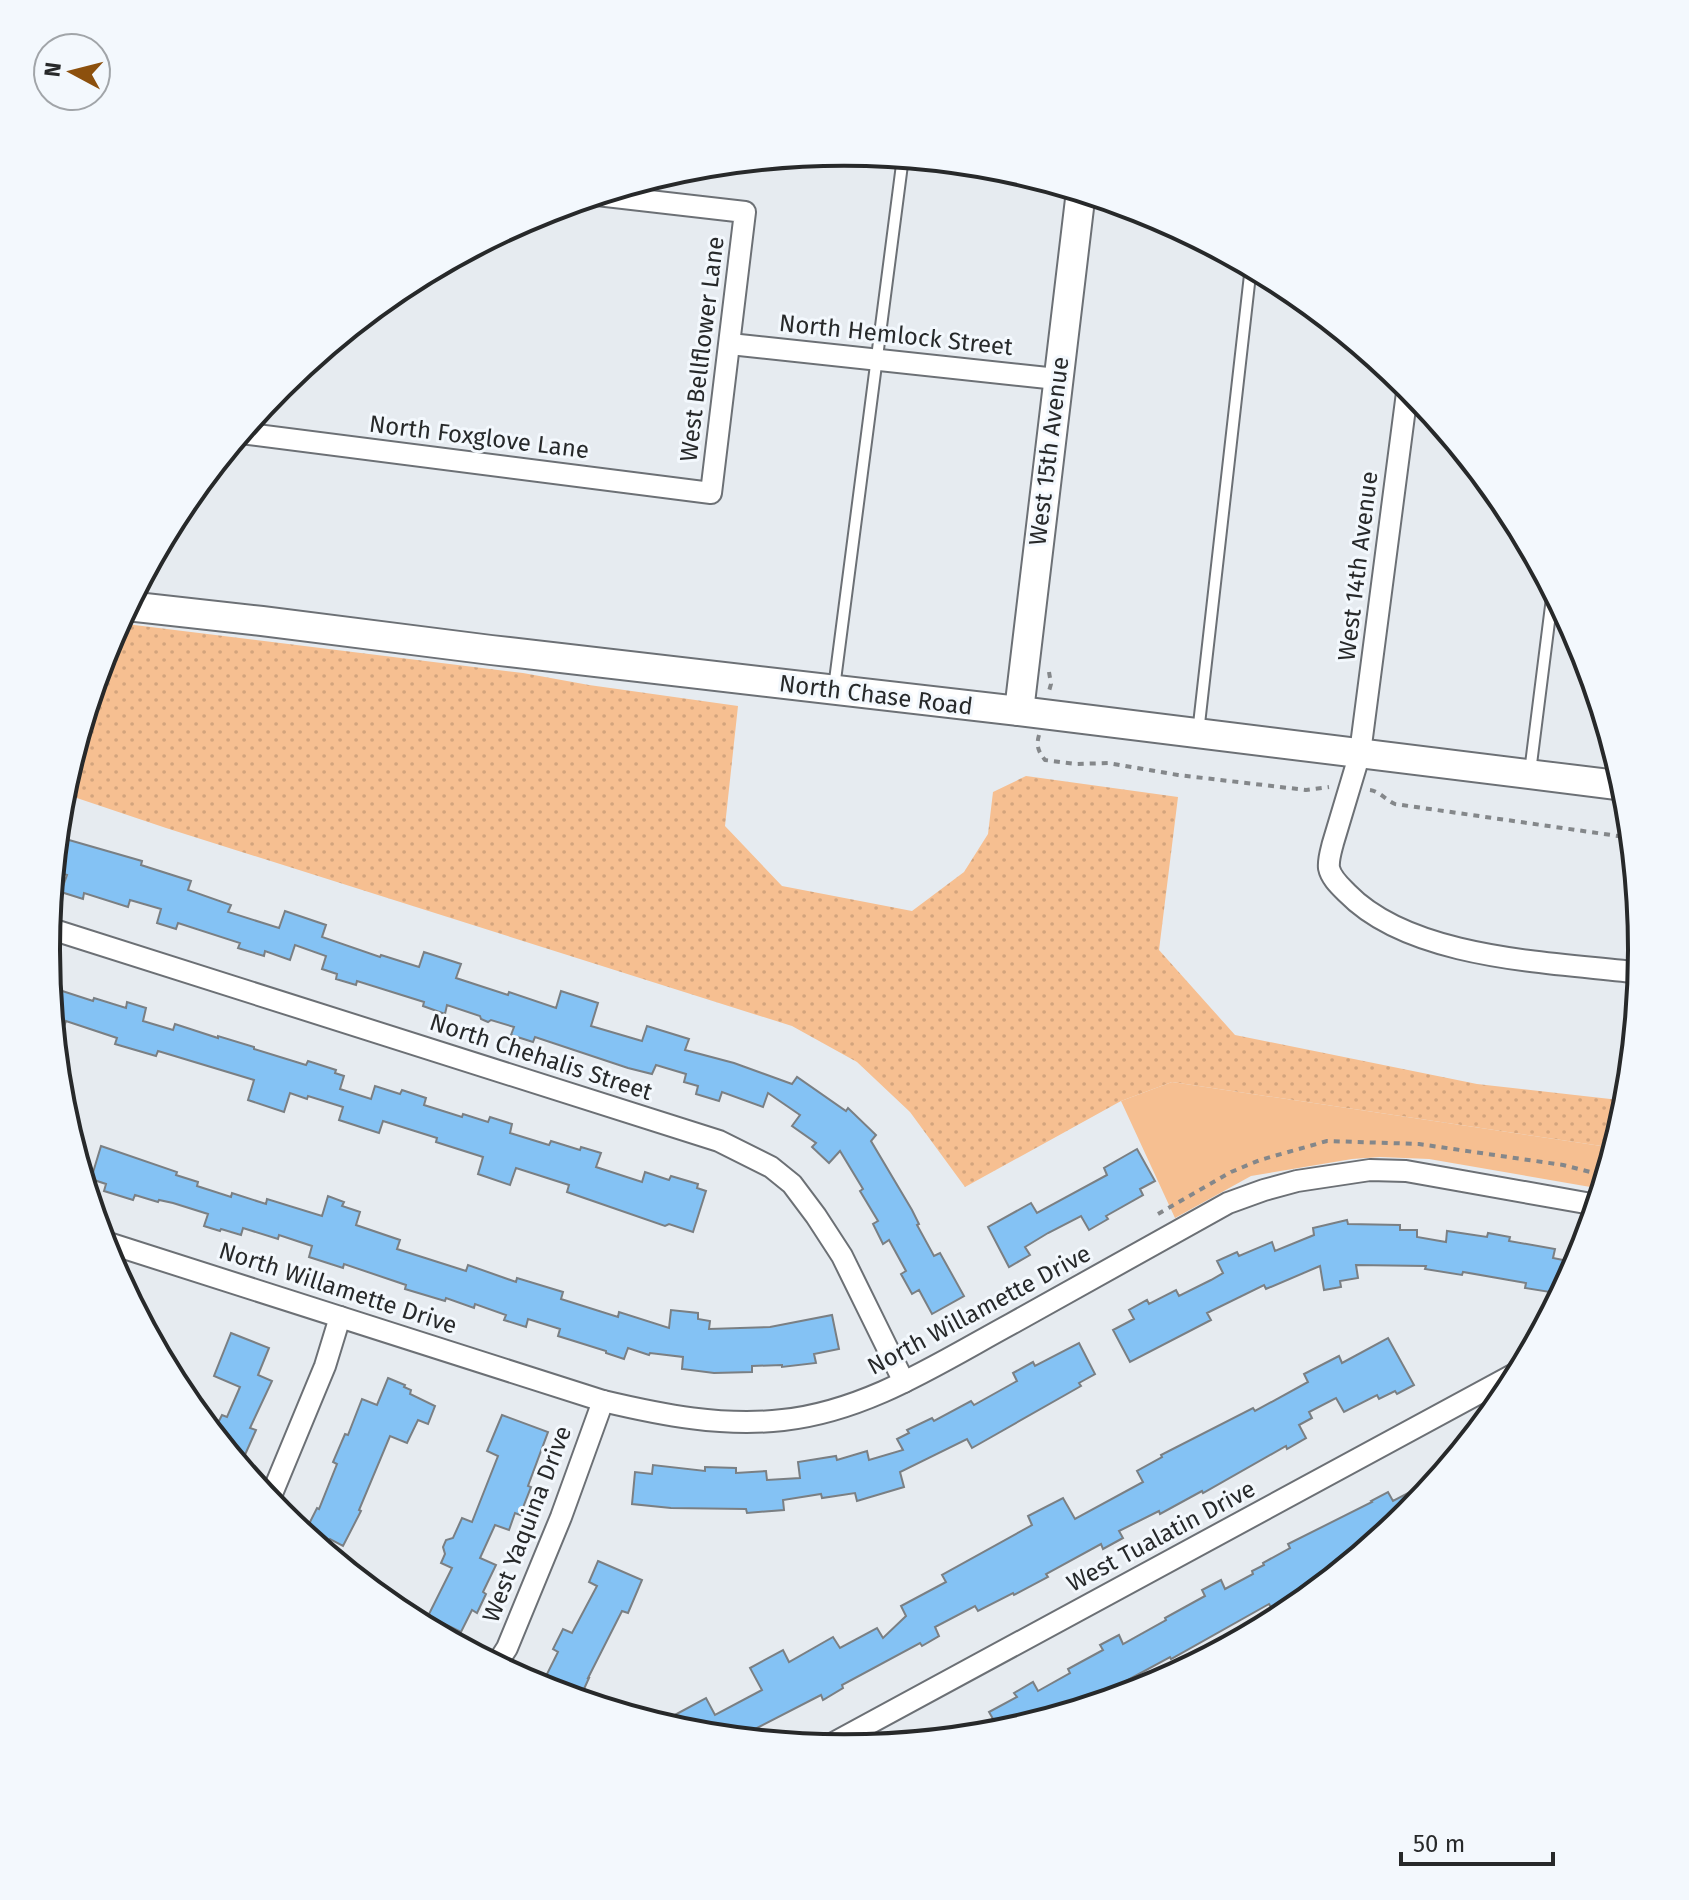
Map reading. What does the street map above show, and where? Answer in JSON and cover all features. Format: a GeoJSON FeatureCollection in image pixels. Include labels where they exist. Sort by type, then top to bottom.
{"type":"FeatureCollection","features":[{"type":"Feature","properties":{"kind":"street","name":"West Bellflower Lane"},"geometry":{"type":"LineString","coordinates":[[622,198],[745,212],[711,493]]}},
{"type":"Feature","properties":{"kind":"street","name":"West 15th Avenue"},"geometry":{"type":"LineString","coordinates":[[1019,711],[1080,202]]}},
{"type":"Feature","properties":{"kind":"street","name":"North Hemlock Street"},"geometry":{"type":"LineString","coordinates":[[730,344],[1057,379]]}},
{"type":"Feature","properties":{"kind":"street","name":"West 14th Avenue"},"geometry":{"type":"LineString","coordinates":[[1406,402],[1360,753],[1329,858],[1329,868],[1354,900],[1388,923],[1421,937],[1506,957],[1628,971]]}},
{"type":"Feature","properties":{"kind":"street","name":"North Foxglove Lane"},"geometry":{"type":"LineString","coordinates":[[254,435],[711,493]]}},
{"type":"Feature","properties":{"kind":"street","name":"North Chase Road"},"geometry":{"type":"LineString","coordinates":[[139,607],[1611,784]]}},
{"type":"Feature","properties":{"kind":"street","name":"North Chehalis Street"},"geometry":{"type":"LineString","coordinates":[[61,932],[719,1141],[771,1167],[792,1184],[842,1256],[904,1382]]}},
{"type":"Feature","properties":{"kind":"street","name":"North Willamette Drive"},"geometry":{"type":"LineString","coordinates":[[119,1246],[603,1401],[661,1414],[732,1422],[772,1421],[838,1408],[883,1393],[1228,1203],[1297,1181],[1370,1170],[1406,1171],[1587,1203]]}},
{"type":"Feature","properties":{"kind":"street"},"geometry":{"type":"LineString","coordinates":[[274,1488],[325,1366],[340,1317]]}},
{"type":"Feature","properties":{"kind":"street","name":"West Tualatin Drive"},"geometry":{"type":"LineString","coordinates":[[850,1734],[1499,1382]]}},
{"type":"Feature","properties":{"kind":"street","name":"West Yaquina Drive"},"geometry":{"type":"LineString","coordinates":[[502,1656],[561,1517],[603,1401]]}},
{"type":"Feature","properties":{"kind":"lane"},"geometry":{"type":"LineString","coordinates":[[834,690],[902,168]]}},
{"type":"Feature","properties":{"kind":"lane"},"geometry":{"type":"LineString","coordinates":[[1198,734],[1250,279]]}},
{"type":"Feature","properties":{"kind":"lane"},"geometry":{"type":"LineString","coordinates":[[1529,774],[1551,609]]}},
{"type":"Feature","properties":{"kind":"shaded area"},"geometry":{"type":"Polygon","coordinates":[[[131,625],[523,673],[738,706],[725,826],[782,886],[912,911],[964,872],[988,834],[993,792],[1026,776],[1178,797],[1159,950],[1235,1035],[1477,1084],[1615,1099],[1614,1103],[1604,1146],[1172,1082],[1121,1101],[965,1187],[910,1112],[857,1062],[792,1026],[75,797],[102,698],[131,625]]]}},
{"type":"Feature","properties":{"kind":"shaded area"},"geometry":{"type":"Polygon","coordinates":[[[1172,1082],[1604,1146],[1592,1187],[1429,1159],[1352,1159],[1251,1176],[1175,1218],[1121,1101],[1172,1082]]]}},
{"type":"Feature","properties":{"kind":"building"},"geometry":{"type":"Polygon","coordinates":[[[68,840],[142,861],[141,865],[191,881],[188,890],[231,905],[228,912],[279,928],[285,911],[326,925],[322,937],[419,967],[424,952],[461,964],[456,978],[556,1008],[561,991],[598,1003],[591,1026],[642,1041],[647,1026],[689,1039],[685,1050],[734,1063],[792,1084],[797,1077],[846,1111],[848,1108],[876,1135],[871,1141],[912,1210],[934,1256],[940,1253],[964,1296],[932,1314],[919,1290],[912,1294],[901,1274],[906,1271],[889,1240],[883,1244],[873,1224],[878,1221],[840,1151],[829,1163],[812,1147],[816,1143],[792,1126],[800,1115],[768,1093],[763,1107],[722,1092],[719,1101],[696,1094],[698,1086],[684,1082],[686,1074],[656,1065],[652,1074],[628,1068],[535,1037],[533,1042],[511,1035],[514,1027],[491,1020],[488,1022],[480,1016],[447,1005],[445,1014],[423,1006],[424,1002],[357,981],[356,985],[336,979],[337,974],[322,969],[326,956],[295,945],[290,960],[265,951],[264,956],[238,948],[240,943],[178,923],[176,929],[157,923],[161,909],[130,900],[128,907],[84,893],[83,899],[63,893],[67,875],[64,874],[68,840]]]}},
{"type":"Feature","properties":{"kind":"building"},"geometry":{"type":"Polygon","coordinates":[[[62,991],[126,1008],[127,1002],[146,1008],[143,1021],[173,1030],[175,1024],[306,1065],[308,1061],[336,1070],[335,1073],[344,1076],[340,1089],[371,1099],[375,1086],[400,1094],[402,1090],[426,1098],[424,1105],[462,1117],[463,1114],[488,1122],[490,1117],[512,1124],[510,1133],[549,1145],[551,1141],[601,1153],[596,1167],[642,1182],[645,1172],[669,1180],[671,1176],[698,1184],[697,1188],[706,1191],[693,1232],[669,1224],[665,1226],[567,1192],[569,1185],[516,1168],[510,1185],[478,1174],[483,1157],[436,1142],[437,1138],[383,1121],[379,1133],[339,1120],[343,1107],[308,1096],[307,1099],[290,1093],[284,1112],[248,1100],[254,1080],[158,1051],[156,1056],[115,1044],[117,1038],[66,1021],[64,1026],[62,991]]]}},
{"type":"Feature","properties":{"kind":"building"},"geometry":{"type":"Polygon","coordinates":[[[101,1146],[177,1172],[176,1175],[198,1182],[197,1186],[231,1197],[232,1193],[266,1204],[267,1199],[322,1216],[328,1196],[344,1202],[342,1206],[360,1212],[356,1225],[400,1240],[397,1249],[466,1271],[468,1265],[516,1282],[517,1278],[563,1292],[561,1299],[618,1317],[619,1312],[669,1328],[671,1310],[698,1313],[698,1319],[710,1321],[709,1329],[770,1327],[832,1315],[839,1349],[814,1354],[816,1363],[782,1367],[752,1366],[752,1372],[714,1373],[682,1369],[683,1357],[649,1355],[628,1348],[624,1359],[558,1336],[560,1329],[528,1319],[526,1327],[504,1320],[506,1315],[475,1304],[474,1308],[446,1298],[445,1301],[405,1289],[406,1285],[344,1264],[343,1268],[309,1257],[312,1246],[279,1235],[278,1239],[243,1228],[241,1235],[220,1231],[204,1226],[208,1214],[173,1203],[135,1195],[133,1200],[104,1191],[106,1184],[95,1180],[93,1173],[101,1146]]]}},
{"type":"Feature","properties":{"kind":"building"},"geometry":{"type":"Polygon","coordinates":[[[1137,1149],[1155,1181],[1140,1189],[1143,1195],[1106,1216],[1108,1219],[1089,1230],[1081,1216],[1048,1233],[1025,1247],[1030,1255],[1009,1267],[988,1227],[1031,1203],[1037,1213],[1107,1175],[1104,1168],[1137,1149]]]}},
{"type":"Feature","properties":{"kind":"building"},"geometry":{"type":"Polygon","coordinates":[[[1347,1220],[1348,1224],[1400,1225],[1400,1230],[1417,1230],[1417,1237],[1446,1242],[1447,1231],[1487,1237],[1488,1233],[1510,1237],[1509,1241],[1555,1249],[1553,1258],[1564,1260],[1550,1292],[1525,1288],[1526,1283],[1425,1269],[1426,1266],[1356,1265],[1358,1278],[1340,1281],[1341,1287],[1324,1290],[1320,1266],[1266,1289],[1264,1285],[1207,1313],[1211,1320],[1130,1362],[1113,1330],[1134,1319],[1129,1310],[1176,1290],[1179,1296],[1211,1280],[1223,1273],[1217,1261],[1237,1252],[1239,1256],[1272,1242],[1275,1251],[1314,1235],[1313,1228],[1347,1220]]]}},
{"type":"Feature","properties":{"kind":"building"},"geometry":{"type":"Polygon","coordinates":[[[231,1333],[269,1348],[258,1375],[272,1381],[250,1428],[256,1430],[245,1455],[216,1420],[219,1421],[222,1415],[227,1417],[240,1387],[214,1376],[231,1333]]]}},
{"type":"Feature","properties":{"kind":"building"},"geometry":{"type":"Polygon","coordinates":[[[1388,1338],[1414,1385],[1379,1399],[1377,1395],[1344,1412],[1336,1398],[1309,1412],[1312,1418],[1299,1425],[1306,1438],[1203,1493],[1119,1531],[1123,1538],[1103,1549],[1101,1544],[1014,1595],[978,1611],[975,1606],[935,1627],[939,1636],[842,1685],[843,1688],[823,1700],[821,1695],[755,1729],[674,1715],[706,1698],[715,1715],[762,1690],[750,1668],[783,1650],[789,1662],[833,1637],[840,1648],[877,1628],[883,1638],[906,1616],[901,1606],[946,1582],[942,1575],[1032,1525],[1028,1516],[1063,1498],[1075,1519],[1143,1482],[1137,1471],[1161,1455],[1253,1408],[1255,1411],[1308,1382],[1304,1374],[1339,1356],[1342,1363],[1388,1338]]]}},
{"type":"Feature","properties":{"kind":"building"},"geometry":{"type":"Polygon","coordinates":[[[1079,1343],[1095,1374],[1079,1383],[1081,1386],[972,1448],[967,1439],[900,1472],[904,1487],[857,1501],[855,1493],[783,1500],[784,1510],[747,1513],[746,1509],[632,1504],[635,1472],[652,1474],[653,1465],[705,1471],[705,1467],[736,1468],[736,1473],[766,1471],[767,1480],[800,1478],[798,1462],[836,1456],[837,1460],[867,1451],[869,1460],[903,1450],[897,1439],[909,1433],[907,1430],[932,1418],[934,1421],[971,1401],[974,1405],[1017,1381],[1013,1373],[1033,1362],[1035,1366],[1079,1343]]]}},
{"type":"Feature","properties":{"kind":"building"},"geometry":{"type":"Polygon","coordinates":[[[388,1378],[405,1385],[411,1390],[410,1394],[435,1406],[428,1424],[418,1420],[407,1443],[390,1436],[361,1511],[343,1546],[330,1539],[329,1541],[309,1523],[319,1509],[337,1464],[333,1462],[362,1399],[377,1405],[388,1378]]]}},
{"type":"Feature","properties":{"kind":"building"},"geometry":{"type":"Polygon","coordinates":[[[502,1415],[548,1432],[520,1515],[515,1513],[509,1530],[495,1525],[480,1558],[496,1565],[477,1613],[472,1610],[461,1632],[429,1614],[452,1568],[441,1563],[446,1540],[453,1538],[462,1518],[472,1522],[498,1456],[487,1451],[502,1415]]]}},
{"type":"Feature","properties":{"kind":"building"},"geometry":{"type":"Polygon","coordinates":[[[1412,1491],[1362,1540],[1271,1608],[1269,1604],[1171,1659],[1097,1693],[993,1720],[989,1712],[1017,1697],[1014,1693],[1033,1682],[1038,1691],[1070,1673],[1068,1669],[1103,1650],[1100,1645],[1119,1635],[1123,1644],[1166,1620],[1205,1596],[1202,1590],[1221,1580],[1225,1589],[1253,1574],[1252,1571],[1263,1563],[1290,1548],[1288,1544],[1388,1492],[1393,1501],[1412,1491]]]}},
{"type":"Feature","properties":{"kind":"building"},"geometry":{"type":"Polygon","coordinates":[[[598,1561],[642,1580],[628,1613],[622,1611],[584,1690],[546,1676],[558,1652],[553,1649],[563,1629],[572,1633],[597,1586],[589,1582],[598,1561]]]}}]}
